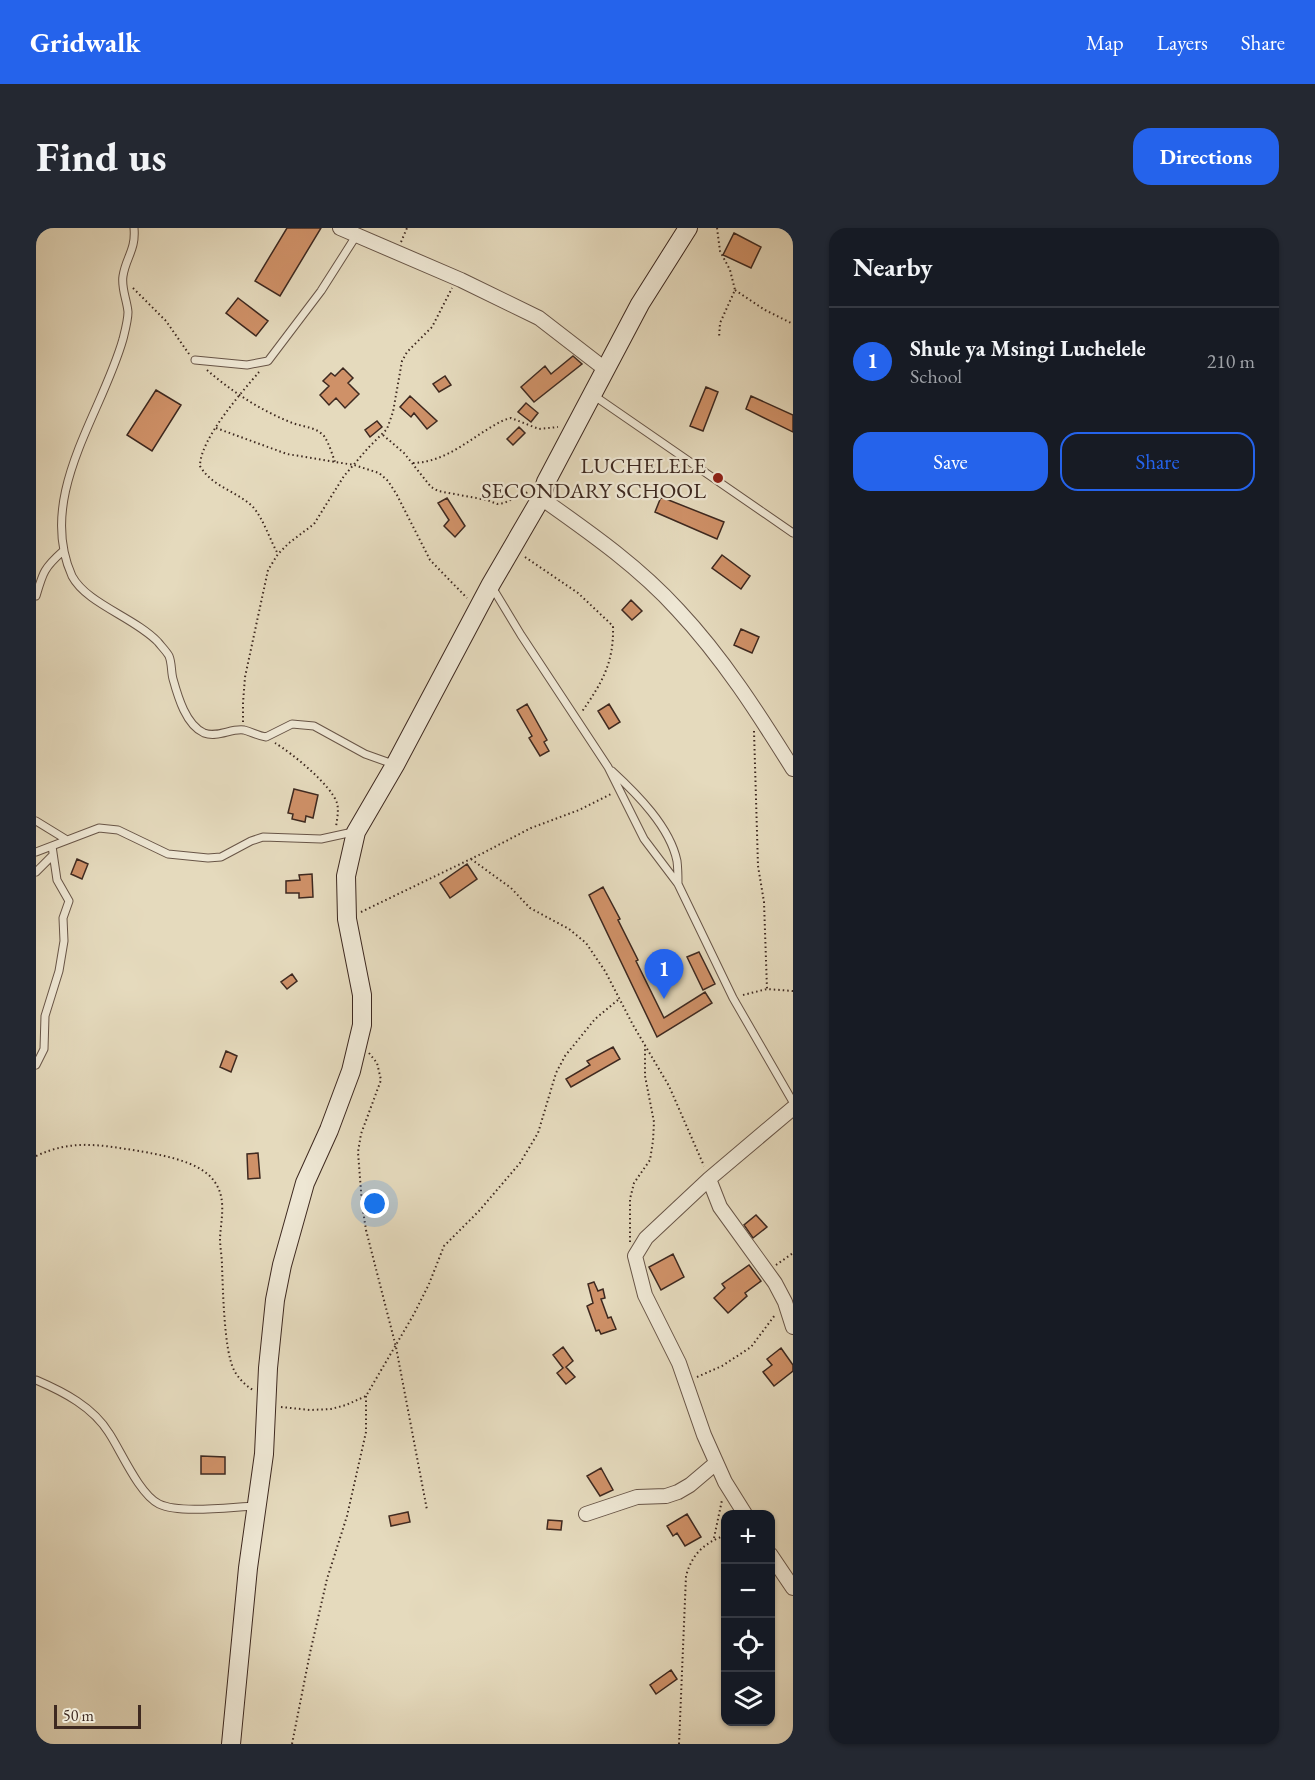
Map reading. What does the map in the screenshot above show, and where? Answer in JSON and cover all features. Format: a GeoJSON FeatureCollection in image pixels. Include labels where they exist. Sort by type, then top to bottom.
{"type":"FeatureCollection","features":[{"type":"Feature","properties":{"kind":"main road"},"geometry":{"type":"LineString","coordinates":[[231,1744],[247,1580],[264,1454],[275,1300],[282,1265],[305,1183],[329,1130],[351,1071],[362,1025],[362,995],[347,919],[346,876],[356,832],[395,765],[477,609],[512,548],[640,304],[688,228]]}},
{"type":"Feature","properties":{"kind":"street"},"geometry":{"type":"LineString","coordinates":[[340,228],[461,280],[539,318],[605,369]]}},
{"type":"Feature","properties":{"kind":"street"},"geometry":{"type":"LineString","coordinates":[[543,490],[613,549],[678,609],[749,699],[793,769]]}},
{"type":"Feature","properties":{"kind":"street"},"geometry":{"type":"LineString","coordinates":[[742,1510],[716,1463],[694,1410],[679,1363],[645,1294],[635,1256],[645,1238],[709,1179],[793,1108]]}},
{"type":"Feature","properties":{"kind":"street"},"geometry":{"type":"LineString","coordinates":[[709,1179],[720,1207],[785,1302],[793,1327]]}},
{"type":"Feature","properties":{"kind":"street"},"geometry":{"type":"LineString","coordinates":[[586,1514],[637,1497],[666,1496],[678,1492],[716,1463]]}},
{"type":"Feature","properties":{"kind":"street"},"geometry":{"type":"LineString","coordinates":[[775,1560],[793,1588]]}},
{"type":"Feature","properties":{"kind":"lane"},"geometry":{"type":"LineString","coordinates":[[134,228],[135,245],[123,277],[128,313],[123,336],[114,368],[68,470],[61,499],[59,524],[63,550],[73,577],[90,597],[141,628],[158,642],[169,656],[173,678],[186,715],[193,725],[203,732],[214,735],[244,730],[266,737],[291,724],[314,726],[364,754],[395,765]]}},
{"type":"Feature","properties":{"kind":"lane"},"geometry":{"type":"LineString","coordinates":[[195,360],[240,365],[268,361],[321,291],[356,236]]}},
{"type":"Feature","properties":{"kind":"lane"},"geometry":{"type":"LineString","coordinates":[[593,395],[793,533]]}},
{"type":"Feature","properties":{"kind":"lane"},"geometry":{"type":"LineString","coordinates":[[36,596],[48,564],[63,550]]}},
{"type":"Feature","properties":{"kind":"lane"},"geometry":{"type":"LineString","coordinates":[[36,578],[43,573]]}},
{"type":"Feature","properties":{"kind":"lane"},"geometry":{"type":"LineString","coordinates":[[491,585],[608,767],[644,839],[678,884],[733,998],[793,1102]]}},
{"type":"Feature","properties":{"kind":"lane"},"geometry":{"type":"LineString","coordinates":[[608,767],[636,792],[666,836],[677,863],[678,884]]}},
{"type":"Feature","properties":{"kind":"lane"},"geometry":{"type":"LineString","coordinates":[[36,821],[67,840]]}},
{"type":"Feature","properties":{"kind":"lane"},"geometry":{"type":"LineString","coordinates":[[36,852],[99,828],[118,830],[168,854],[208,858],[221,857],[263,837],[321,839],[356,832]]}},
{"type":"Feature","properties":{"kind":"lane"},"geometry":{"type":"LineString","coordinates":[[36,1065],[44,1049],[45,1016],[59,971],[64,940],[63,918],[69,901],[57,880],[52,846]]}},
{"type":"Feature","properties":{"kind":"lane"},"geometry":{"type":"LineString","coordinates":[[36,872],[53,855]]}},
{"type":"Feature","properties":{"kind":"lane"},"geometry":{"type":"LineString","coordinates":[[36,1380],[87,1407],[97,1416],[109,1432],[122,1458],[158,1503],[174,1508],[209,1509],[257,1505]]}},
{"type":"Feature","properties":{"kind":"path"},"geometry":{"type":"LineString","coordinates":[[717,228],[720,251],[730,270],[735,290],[720,323],[719,338]]}},
{"type":"Feature","properties":{"kind":"path"},"geometry":{"type":"LineString","coordinates":[[123,277],[159,313],[195,360],[240,395],[290,423],[316,430],[324,437],[335,462]]}},
{"type":"Feature","properties":{"kind":"path"},"geometry":{"type":"LineString","coordinates":[[244,730],[243,704],[251,648],[268,570],[288,543],[314,524],[336,488],[368,448],[383,435],[393,412],[402,361],[407,352],[432,327],[453,286],[461,280]]}},
{"type":"Feature","properties":{"kind":"path"},"geometry":{"type":"LineString","coordinates":[[735,290],[765,310],[793,324]]}},
{"type":"Feature","properties":{"kind":"path"},"geometry":{"type":"LineString","coordinates":[[268,361],[216,428],[203,450],[200,466],[219,485],[252,506],[260,516],[278,554]]}},
{"type":"Feature","properties":{"kind":"path"},"geometry":{"type":"LineString","coordinates":[[413,463],[436,460],[447,455],[511,418],[539,429],[576,427]]}},
{"type":"Feature","properties":{"kind":"path"},"geometry":{"type":"LineString","coordinates":[[216,428],[286,454],[354,465],[379,473],[388,481],[430,560],[477,609]]}},
{"type":"Feature","properties":{"kind":"path"},"geometry":{"type":"LineString","coordinates":[[383,435],[404,453],[430,487],[438,491],[487,500],[496,504],[543,490]]}},
{"type":"Feature","properties":{"kind":"path"},"geometry":{"type":"LineString","coordinates":[[512,548],[578,593],[613,626],[614,644],[608,671],[576,720]]}},
{"type":"Feature","properties":{"kind":"path"},"geometry":{"type":"LineString","coordinates":[[754,730],[758,855],[764,902],[767,989]]}},
{"type":"Feature","properties":{"kind":"path"},"geometry":{"type":"LineString","coordinates":[[266,737],[295,757],[335,800],[338,811],[335,836]]}},
{"type":"Feature","properties":{"kind":"path"},"geometry":{"type":"LineString","coordinates":[[347,919],[531,828],[579,810],[621,790]]}},
{"type":"Feature","properties":{"kind":"path"},"geometry":{"type":"LineString","coordinates":[[471,859],[511,888],[530,908],[569,929],[586,943],[605,971],[673,1094],[709,1179]]}},
{"type":"Feature","properties":{"kind":"path"},"geometry":{"type":"LineString","coordinates":[[733,998],[767,989],[793,991]]}},
{"type":"Feature","properties":{"kind":"path"},"geometry":{"type":"LineString","coordinates":[[292,1744],[325,1590],[347,1516],[366,1432],[366,1396],[396,1347],[429,1284],[444,1246],[479,1211],[520,1163],[537,1133],[556,1073],[565,1056],[595,1020],[619,999]]}},
{"type":"Feature","properties":{"kind":"path"},"geometry":{"type":"LineString","coordinates":[[635,1256],[629,1239],[630,1199],[634,1183],[650,1160],[654,1122],[645,1076],[645,1043]]}},
{"type":"Feature","properties":{"kind":"path"},"geometry":{"type":"LineString","coordinates":[[359,1044],[372,1056],[381,1074],[379,1088],[361,1134],[358,1161],[366,1230],[396,1347],[427,1510]]}},
{"type":"Feature","properties":{"kind":"path"},"geometry":{"type":"LineString","coordinates":[[36,1156],[51,1149],[73,1144],[92,1144],[166,1156],[201,1169],[214,1180],[220,1192],[223,1210],[220,1239],[223,1300],[233,1369],[244,1384],[267,1399],[310,1410],[331,1409],[366,1396]]}},
{"type":"Feature","properties":{"kind":"path"},"geometry":{"type":"LineString","coordinates":[[766,1272],[793,1253]]}},
{"type":"Feature","properties":{"kind":"path"},"geometry":{"type":"LineString","coordinates":[[686,1381],[722,1366],[751,1347],[785,1302]]}},
{"type":"Feature","properties":{"kind":"path"},"geometry":{"type":"LineString","coordinates":[[713,1540],[725,1482]]}},
{"type":"Feature","properties":{"kind":"path"},"geometry":{"type":"LineString","coordinates":[[679,1744],[686,1576],[696,1554],[713,1540],[721,1537]]}},
{"type":"Feature","properties":{"kind":"building"},"geometry":{"type":"Polygon","coordinates":[[[287,228],[321,228],[280,296],[255,281],[287,228]]]}},
{"type":"Feature","properties":{"kind":"building"},"geometry":{"type":"Polygon","coordinates":[[[734,233],[761,247],[751,268],[723,255],[734,233]]]}},
{"type":"Feature","properties":{"kind":"building"},"geometry":{"type":"Polygon","coordinates":[[[238,298],[268,321],[256,336],[226,313],[238,298]]]}},
{"type":"Feature","properties":{"kind":"building"},"geometry":{"type":"Polygon","coordinates":[[[573,356],[582,364],[534,402],[521,387],[545,366],[551,374],[573,356]]]}},
{"type":"Feature","properties":{"kind":"building"},"geometry":{"type":"Polygon","coordinates":[[[343,368],[353,378],[348,383],[359,394],[345,408],[336,398],[329,405],[320,395],[329,386],[323,381],[331,373],[335,376],[343,368]]]}},
{"type":"Feature","properties":{"kind":"building"},"geometry":{"type":"Polygon","coordinates":[[[445,376],[451,385],[439,392],[433,384],[445,376]]]}},
{"type":"Feature","properties":{"kind":"building"},"geometry":{"type":"Polygon","coordinates":[[[706,387],[718,392],[703,431],[690,426],[706,387]]]}},
{"type":"Feature","properties":{"kind":"building"},"geometry":{"type":"Polygon","coordinates":[[[156,390],[181,405],[152,451],[127,435],[156,390]]]}},
{"type":"Feature","properties":{"kind":"building"},"geometry":{"type":"Polygon","coordinates":[[[410,396],[437,421],[427,429],[414,413],[411,417],[400,407],[410,396]]]}},
{"type":"Feature","properties":{"kind":"building"},"geometry":{"type":"Polygon","coordinates":[[[751,396],[793,415],[793,432],[746,409],[751,396]]]}},
{"type":"Feature","properties":{"kind":"building"},"geometry":{"type":"Polygon","coordinates":[[[526,403],[538,413],[531,422],[518,412],[526,403]]]}},
{"type":"Feature","properties":{"kind":"building"},"geometry":{"type":"Polygon","coordinates":[[[377,421],[382,427],[370,437],[365,430],[377,421]]]}},
{"type":"Feature","properties":{"kind":"building"},"geometry":{"type":"Polygon","coordinates":[[[519,427],[525,433],[513,445],[507,439],[519,427]]]}},
{"type":"Feature","properties":{"kind":"building"},"geometry":{"type":"Polygon","coordinates":[[[661,497],[724,522],[717,539],[655,512],[661,497]]]}},
{"type":"Feature","properties":{"kind":"building"},"geometry":{"type":"Polygon","coordinates":[[[447,498],[465,526],[455,537],[444,526],[449,520],[438,503],[447,498]]]}},
{"type":"Feature","properties":{"kind":"building"},"geometry":{"type":"Polygon","coordinates":[[[722,555],[750,576],[741,589],[712,568],[722,555]]]}},
{"type":"Feature","properties":{"kind":"building"},"geometry":{"type":"Polygon","coordinates":[[[631,600],[642,611],[632,620],[622,610],[631,600]]]}},
{"type":"Feature","properties":{"kind":"building"},"geometry":{"type":"Polygon","coordinates":[[[741,629],[759,637],[752,653],[734,645],[741,629]]]}},
{"type":"Feature","properties":{"kind":"building"},"geometry":{"type":"Polygon","coordinates":[[[527,704],[547,740],[544,742],[549,751],[540,756],[517,710],[527,704]]]}},
{"type":"Feature","properties":{"kind":"building"},"geometry":{"type":"Polygon","coordinates":[[[609,704],[620,722],[609,729],[598,711],[609,704]]]}},
{"type":"Feature","properties":{"kind":"building"},"geometry":{"type":"Polygon","coordinates":[[[294,789],[318,795],[313,818],[306,816],[305,822],[292,819],[293,814],[288,813],[294,789]]]}},
{"type":"Feature","properties":{"kind":"building"},"geometry":{"type":"Polygon","coordinates":[[[77,859],[88,864],[82,879],[71,874],[77,859]]]}},
{"type":"Feature","properties":{"kind":"building"},"geometry":{"type":"Polygon","coordinates":[[[467,864],[477,879],[450,898],[440,883],[467,864]]]}},
{"type":"Feature","properties":{"kind":"building"},"geometry":{"type":"Polygon","coordinates":[[[312,874],[313,897],[299,898],[299,893],[286,893],[286,881],[300,880],[299,875],[312,874]]]}},
{"type":"Feature","properties":{"kind":"building"},"geometry":{"type":"Polygon","coordinates":[[[603,887],[620,919],[618,920],[638,960],[636,961],[664,1018],[705,992],[712,1003],[657,1037],[589,895],[603,887]]]}},
{"type":"Feature","properties":{"kind":"building"},"geometry":{"type":"Polygon","coordinates":[[[699,952],[715,984],[703,990],[687,957],[699,952]]]}},
{"type":"Feature","properties":{"kind":"building"},"geometry":{"type":"Polygon","coordinates":[[[292,974],[297,981],[287,989],[281,982],[292,974]]]}},
{"type":"Feature","properties":{"kind":"building"},"geometry":{"type":"Polygon","coordinates":[[[613,1047],[620,1059],[571,1087],[566,1079],[590,1065],[587,1061],[613,1047]]]}},
{"type":"Feature","properties":{"kind":"building"},"geometry":{"type":"Polygon","coordinates":[[[226,1051],[237,1056],[231,1072],[220,1067],[226,1051]]]}},
{"type":"Feature","properties":{"kind":"building"},"geometry":{"type":"Polygon","coordinates":[[[258,1153],[260,1178],[248,1179],[247,1154],[258,1153]]]}},
{"type":"Feature","properties":{"kind":"building"},"geometry":{"type":"Polygon","coordinates":[[[756,1215],[767,1227],[753,1238],[744,1225],[756,1215]]]}},
{"type":"Feature","properties":{"kind":"building"},"geometry":{"type":"Polygon","coordinates":[[[673,1254],[684,1277],[661,1290],[649,1267],[673,1254]]]}},
{"type":"Feature","properties":{"kind":"building"},"geometry":{"type":"Polygon","coordinates":[[[749,1265],[761,1281],[745,1293],[747,1296],[728,1313],[714,1298],[725,1288],[722,1284],[749,1265]]]}},
{"type":"Feature","properties":{"kind":"building"},"geometry":{"type":"Polygon","coordinates":[[[594,1282],[598,1291],[603,1289],[605,1298],[601,1299],[608,1318],[611,1317],[616,1329],[601,1334],[599,1330],[596,1331],[587,1306],[593,1303],[588,1284],[594,1282]]]}},
{"type":"Feature","properties":{"kind":"building"},"geometry":{"type":"Polygon","coordinates":[[[563,1347],[573,1361],[566,1367],[575,1377],[566,1384],[557,1373],[563,1368],[553,1355],[563,1347]]]}},
{"type":"Feature","properties":{"kind":"building"},"geometry":{"type":"Polygon","coordinates":[[[781,1348],[793,1365],[793,1371],[774,1386],[763,1372],[772,1365],[767,1359],[781,1348]]]}},
{"type":"Feature","properties":{"kind":"building"},"geometry":{"type":"Polygon","coordinates":[[[201,1456],[225,1457],[225,1474],[201,1474],[201,1456]]]}},
{"type":"Feature","properties":{"kind":"building"},"geometry":{"type":"Polygon","coordinates":[[[601,1468],[613,1490],[600,1496],[587,1476],[601,1468]]]}},
{"type":"Feature","properties":{"kind":"building"},"geometry":{"type":"Polygon","coordinates":[[[408,1512],[410,1522],[391,1526],[389,1516],[408,1512]]]}},
{"type":"Feature","properties":{"kind":"building"},"geometry":{"type":"Polygon","coordinates":[[[687,1514],[701,1537],[685,1546],[677,1533],[673,1536],[667,1526],[687,1514]]]}},
{"type":"Feature","properties":{"kind":"building"},"geometry":{"type":"Polygon","coordinates":[[[548,1520],[562,1521],[561,1530],[547,1529],[548,1520]]]}},
{"type":"Feature","properties":{"kind":"building"},"geometry":{"type":"Polygon","coordinates":[[[671,1670],[677,1679],[656,1694],[650,1685],[671,1670]]]}},
{"type":"Feature","properties":{"kind":"place","name":"LUCHELELE SECONDARY SCHOOL"},"geometry":{"type":"Point","coordinates":[718,478]}},
{"type":"Feature","properties":{"kind":"place","name":"Shule ya Msingi Luchelele"},"geometry":{"type":"Point","coordinates":[664,999]}}]}
